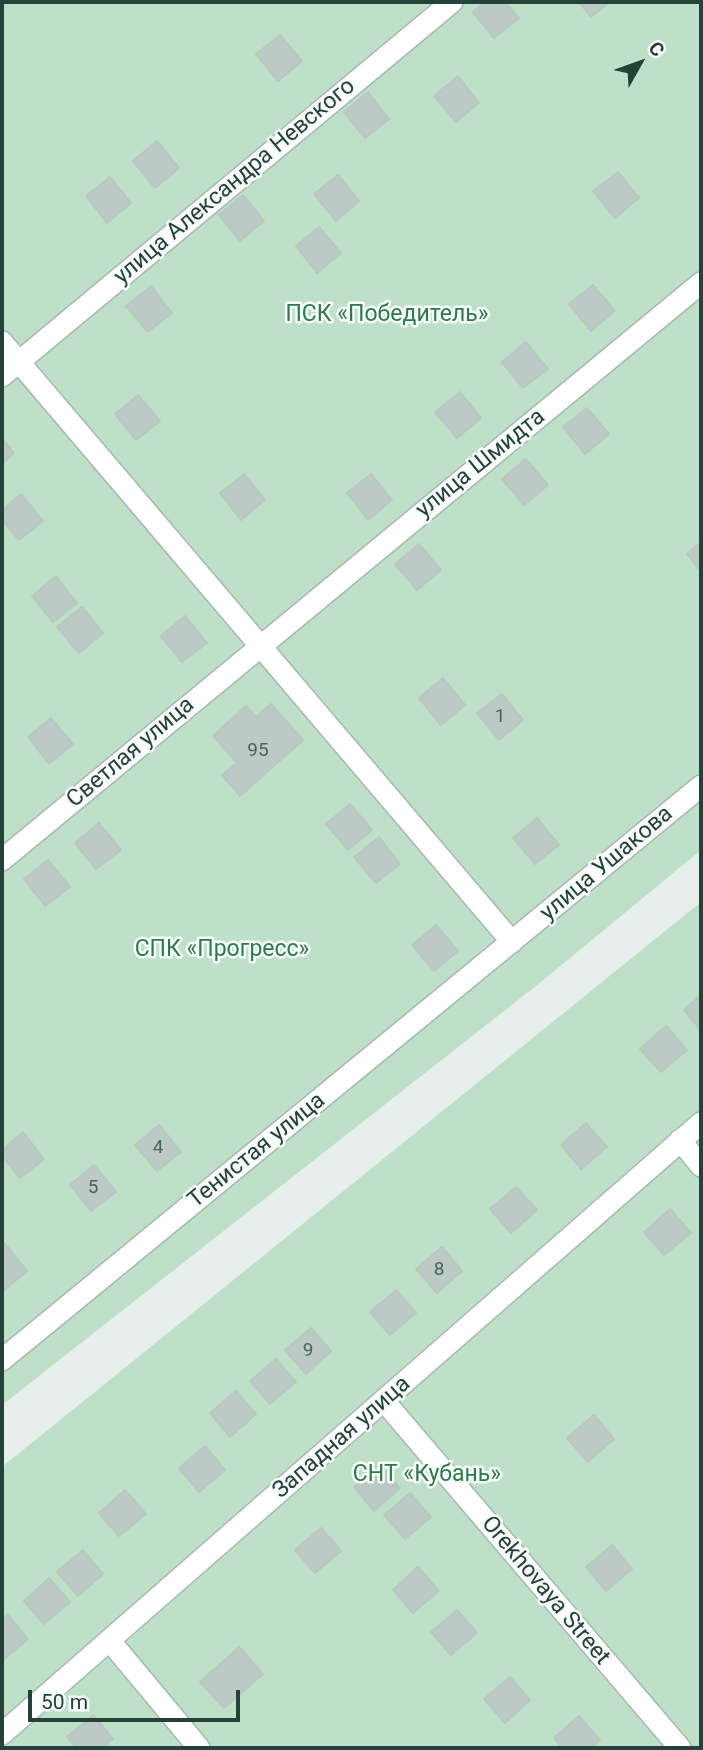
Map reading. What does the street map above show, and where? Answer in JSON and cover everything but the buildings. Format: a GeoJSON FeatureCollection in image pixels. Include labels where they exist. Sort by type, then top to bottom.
{"type":"FeatureCollection","features":[{"type":"Feature","properties":{"kind":"street","name":"улица Александра Невского"},"geometry":{"type":"LineString","coordinates":[[10,369],[452,2]]}},
{"type":"Feature","properties":{"kind":"street","name":"улица Шмидта"},"geometry":{"type":"LineString","coordinates":[[261,645],[701,282]]}},
{"type":"Feature","properties":{"kind":"street"},"geometry":{"type":"LineString","coordinates":[[2,342],[10,369],[261,645],[512,942]]}},
{"type":"Feature","properties":{"kind":"street","name":"Светлая улица"},"geometry":{"type":"LineString","coordinates":[[2,860],[261,645]]}},
{"type":"Feature","properties":{"kind":"street","name":"улица Ушакова"},"geometry":{"type":"LineString","coordinates":[[512,942],[701,786]]}},
{"type":"Feature","properties":{"kind":"street","name":"Тенистая улица"},"geometry":{"type":"LineString","coordinates":[[2,1360],[512,942]]}},
{"type":"Feature","properties":{"kind":"street","name":"Западная улица"},"geometry":{"type":"LineString","coordinates":[[2,1734],[701,1123]]}},
{"type":"Feature","properties":{"kind":"street"},"geometry":{"type":"LineString","coordinates":[[680,1140],[701,1166]]}},
{"type":"Feature","properties":{"kind":"street","name":"Orekhovaya Street"},"geometry":{"type":"LineString","coordinates":[[384,1401],[680,1748]]}},
{"type":"Feature","properties":{"kind":"street"},"geometry":{"type":"LineString","coordinates":[[110,1641],[199,1748]]}},
{"type":"Feature","properties":{"kind":"green space","name":"ПСК «Победитель»"},"geometry":{"type":"Polygon","coordinates":[[[2,2],[701,2],[701,850],[541,982],[2,1405],[2,2]]]}},
{"type":"Feature","properties":{"kind":"green space","name":"СНТ «Кубань»"},"geometry":{"type":"Polygon","coordinates":[[[701,902],[701,1748],[2,1748],[2,1467],[701,902]]]}},
{"type":"Feature","properties":{"kind":"park label","name":"СПК «Прогресс»"},"geometry":{"type":"Point","coordinates":[222,950]}}]}
